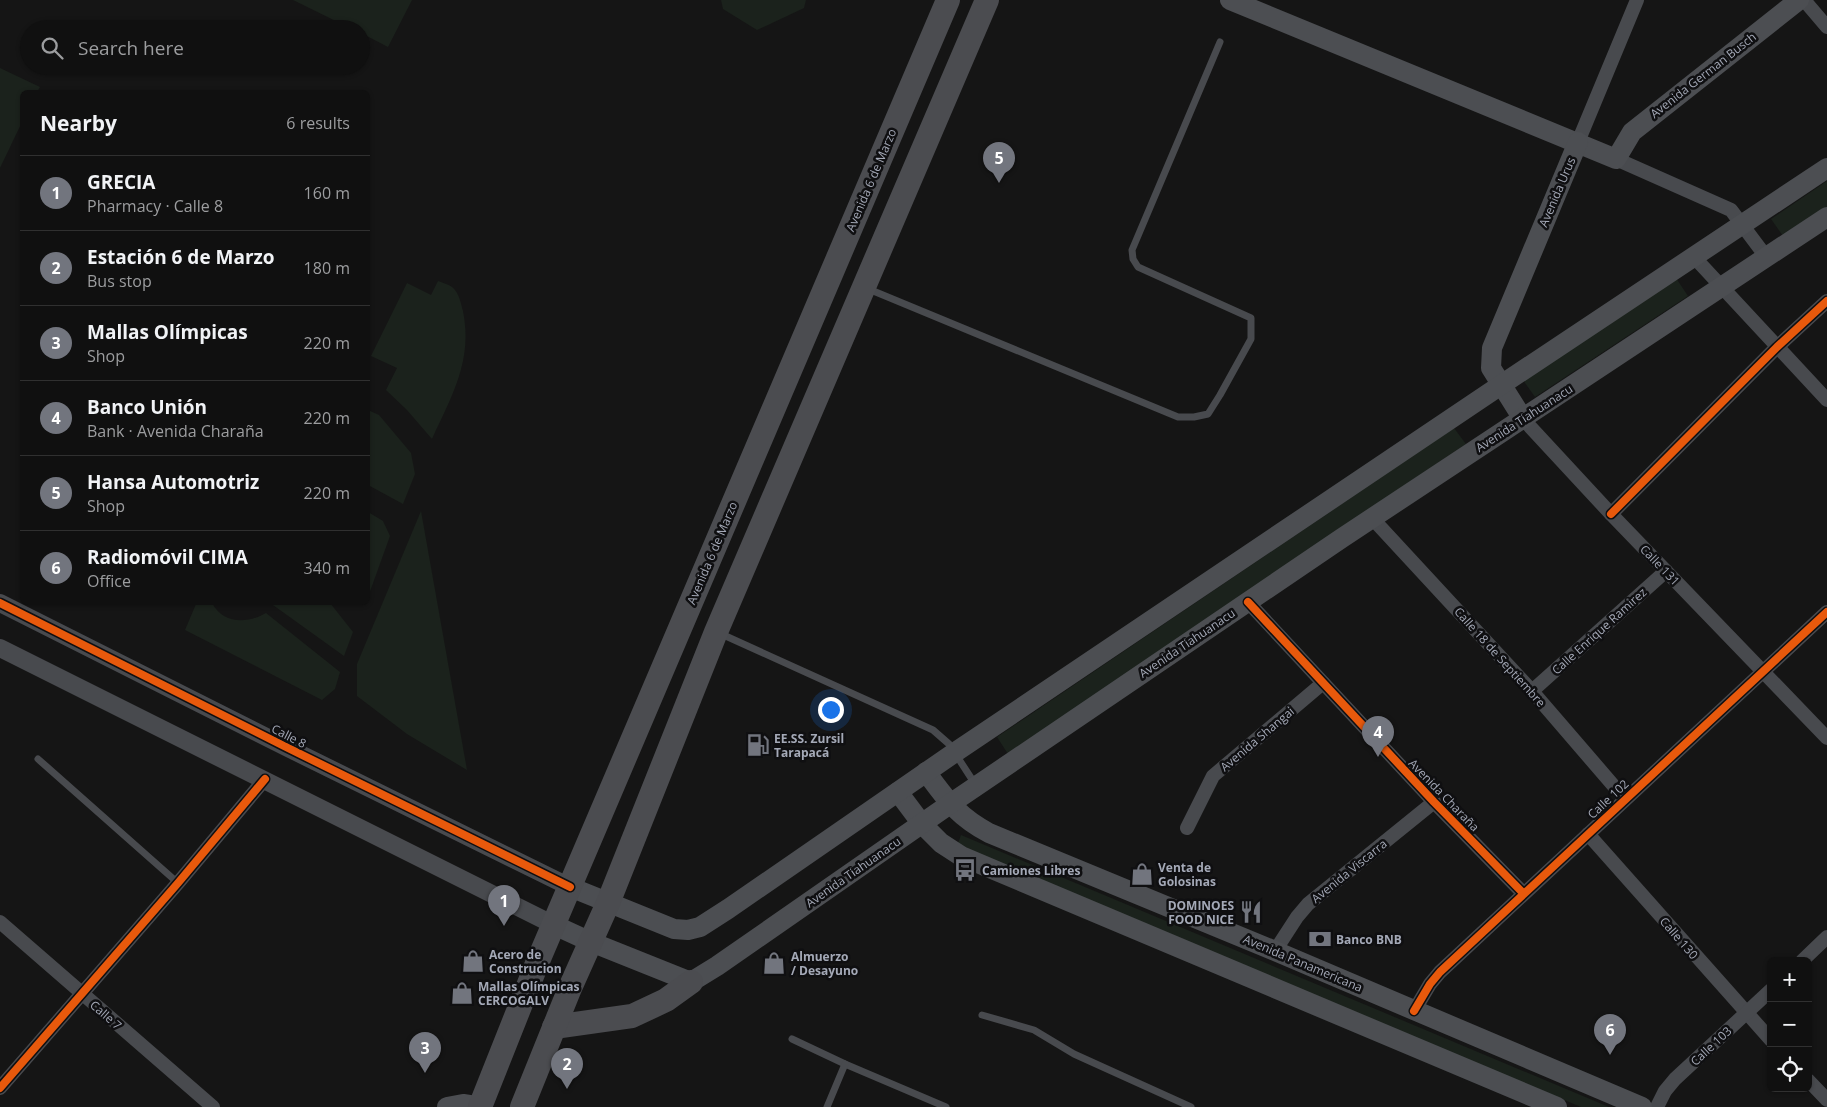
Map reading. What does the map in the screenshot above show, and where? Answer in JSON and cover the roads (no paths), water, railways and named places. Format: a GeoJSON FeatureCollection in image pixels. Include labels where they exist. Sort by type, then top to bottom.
{"type":"FeatureCollection","features":[{"type":"Feature","properties":{"kind":"highway","name":"Avenida 6 de Marzo"},"geometry":{"type":"LineString","coordinates":[[481,1107],[538,961],[948,0]]}},
{"type":"Feature","properties":{"kind":"highway"},"geometry":{"type":"LineString","coordinates":[[522,1107],[608,902],[716,632],[987,0]]}},
{"type":"Feature","properties":{"kind":"highway"},"geometry":{"type":"LineString","coordinates":[[554,1027],[632,1016],[666,1000],[691,982]]}},
{"type":"Feature","properties":{"kind":"main road"},"geometry":{"type":"LineString","coordinates":[[1230,0],[1616,158]]}},
{"type":"Feature","properties":{"kind":"main road","name":"Avenida German Busch"},"geometry":{"type":"LineString","coordinates":[[1616,158],[1632,132],[1799,0]]}},
{"type":"Feature","properties":{"kind":"main road","name":"Avenida Urus"},"geometry":{"type":"LineString","coordinates":[[1501,385],[1491,368],[1492,348],[1578,142]]}},
{"type":"Feature","properties":{"kind":"main road"},"geometry":{"type":"LineString","coordinates":[[608,902],[674,929],[688,930],[700,927],[762,887],[954,753],[1827,168]]}},
{"type":"Feature","properties":{"kind":"main road","name":"Avenida Tiahuanacu"},"geometry":{"type":"LineString","coordinates":[[691,982],[718,966],[976,786],[1372,518],[1827,217]]}},
{"type":"Feature","properties":{"kind":"main road","name":"Calle 131"},"geometry":{"type":"LineString","coordinates":[[1501,385],[1523,419]]}},
{"type":"Feature","properties":{"kind":"main road","name":"Avenida Panamericana"},"geometry":{"type":"LineString","coordinates":[[926,772],[959,814],[989,833],[1275,951],[1642,1107]]}},
{"type":"Feature","properties":{"kind":"main road"},"geometry":{"type":"LineString","coordinates":[[898,792],[922,824],[941,843],[961,856],[1557,1107]]}},
{"type":"Feature","properties":{"kind":"main road","name":"Calle 8"},"geometry":{"type":"LineString","coordinates":[[570,887],[608,902]]}},
{"type":"Feature","properties":{"kind":"main road"},"geometry":{"type":"LineString","coordinates":[[554,924],[591,942],[691,982]]}},
{"type":"Feature","properties":{"kind":"main road"},"geometry":{"type":"LineString","coordinates":[[447,1107],[463,1104],[481,1107]]}},
{"type":"Feature","properties":{"kind":"street","name":"Avenida Urus"},"geometry":{"type":"LineString","coordinates":[[1578,142],[1637,0]]}},
{"type":"Feature","properties":{"kind":"street"},"geometry":{"type":"LineString","coordinates":[[1804,0],[1827,27]]}},
{"type":"Feature","properties":{"kind":"street"},"geometry":{"type":"LineString","coordinates":[[1616,158],[1731,210],[1767,258]]}},
{"type":"Feature","properties":{"kind":"street"},"geometry":{"type":"LineString","coordinates":[[1694,257],[1827,400]]}},
{"type":"Feature","properties":{"kind":"street"},"geometry":{"type":"LineString","coordinates":[[1611,514],[1777,347],[1827,301]]}},
{"type":"Feature","properties":{"kind":"street","name":"Calle 131"},"geometry":{"type":"LineString","coordinates":[[1523,419],[1611,514],[1827,738]]}},
{"type":"Feature","properties":{"kind":"street","name":"Calle 18 de Septiembre"},"geometry":{"type":"LineString","coordinates":[[1372,518],[1532,691],[1625,799]]}},
{"type":"Feature","properties":{"kind":"street","name":"Calle Enrique Ramirez"},"geometry":{"type":"LineString","coordinates":[[1532,691],[1666,571]]}},
{"type":"Feature","properties":{"kind":"street","name":"Avenida Charaña"},"geometry":{"type":"LineString","coordinates":[[1248,602],[1434,802],[1523,893]]}},
{"type":"Feature","properties":{"kind":"street","name":"Calle 8"},"geometry":{"type":"LineString","coordinates":[[0,603],[570,887]]}},
{"type":"Feature","properties":{"kind":"street","name":"Calle 102"},"geometry":{"type":"LineString","coordinates":[[1414,1011],[1430,984],[1440,972],[1827,612]]}},
{"type":"Feature","properties":{"kind":"street"},"geometry":{"type":"LineString","coordinates":[[0,648],[554,924]]}},
{"type":"Feature","properties":{"kind":"street","name":"Avenida Shangai"},"geometry":{"type":"LineString","coordinates":[[1187,828],[1213,776],[1322,683]]}},
{"type":"Feature","properties":{"kind":"street"},"geometry":{"type":"LineString","coordinates":[[0,1088],[265,780]]}},
{"type":"Feature","properties":{"kind":"street","name":"Avenida Viscarra"},"geometry":{"type":"LineString","coordinates":[[1275,951],[1297,917],[1308,904],[1434,802]]}},
{"type":"Feature","properties":{"kind":"street","name":"Calle 130"},"geometry":{"type":"LineString","coordinates":[[1588,834],[1767,1036]]}},
{"type":"Feature","properties":{"kind":"street","name":"Calle 7"},"geometry":{"type":"LineString","coordinates":[[0,922],[213,1107]]}},
{"type":"Feature","properties":{"kind":"street"},"geometry":{"type":"LineString","coordinates":[[1806,957],[1827,937]]}},
{"type":"Feature","properties":{"kind":"street","name":"Calle 103"},"geometry":{"type":"LineString","coordinates":[[1657,1107],[1665,1090],[1675,1079],[1767,994]]}},
{"type":"Feature","properties":{"kind":"street"},"geometry":{"type":"LineString","coordinates":[[1812,1084],[1827,1100]]}},
{"type":"Feature","properties":{"kind":"lane"},"geometry":{"type":"LineString","coordinates":[[864,287],[1178,417],[1194,417],[1208,414],[1251,339],[1251,318],[1138,266],[1133,259],[1132,250],[1220,42]]}},
{"type":"Feature","properties":{"kind":"lane"},"geometry":{"type":"LineString","coordinates":[[716,632],[933,730],[949,744],[976,786]]}},
{"type":"Feature","properties":{"kind":"lane"},"geometry":{"type":"LineString","coordinates":[[38,759],[178,883]]}},
{"type":"Feature","properties":{"kind":"lane"},"geometry":{"type":"LineString","coordinates":[[982,1015],[1034,1030],[1074,1054],[1191,1107]]}},
{"type":"Feature","properties":{"kind":"lane"},"geometry":{"type":"LineString","coordinates":[[792,1039],[946,1107]]}},
{"type":"Feature","properties":{"kind":"lane"},"geometry":{"type":"LineString","coordinates":[[827,1107],[845,1064]]}},
{"type":"Feature","properties":{"kind":"place","name":"Hansa Automotriz"},"geometry":{"type":"Point","coordinates":[999,183]}},
{"type":"Feature","properties":{"kind":"place","name":"EE.SS. Zursil Tarapacá"},"geometry":{"type":"Point","coordinates":[758,745]}},
{"type":"Feature","properties":{"kind":"place","name":"Banco Unión"},"geometry":{"type":"Point","coordinates":[1378,757]}},
{"type":"Feature","properties":{"kind":"place","name":"Camiones Libres"},"geometry":{"type":"Point","coordinates":[965,870]}},
{"type":"Feature","properties":{"kind":"place","name":"Venta de Golosinas"},"geometry":{"type":"Point","coordinates":[1142,874]}},
{"type":"Feature","properties":{"kind":"place","name":"DOMINOES FOOD NICE"},"geometry":{"type":"Point","coordinates":[1251,912]}},
{"type":"Feature","properties":{"kind":"place","name":"GRECIA"},"geometry":{"type":"Point","coordinates":[504,926]}},
{"type":"Feature","properties":{"kind":"place","name":"Banco BNB"},"geometry":{"type":"Point","coordinates":[1320,939]}},
{"type":"Feature","properties":{"kind":"place","name":"Acero de Construcion"},"geometry":{"type":"Point","coordinates":[473,961]}},
{"type":"Feature","properties":{"kind":"place","name":"Almuerzo / Desayuno"},"geometry":{"type":"Point","coordinates":[774,963]}},
{"type":"Feature","properties":{"kind":"place","name":"Mallas Olímpicas CERCOGALV"},"geometry":{"type":"Point","coordinates":[462,993]}},
{"type":"Feature","properties":{"kind":"place","name":"Radiomóvil CIMA"},"geometry":{"type":"Point","coordinates":[1610,1055]}},
{"type":"Feature","properties":{"kind":"place","name":"Mallas Olímpicas"},"geometry":{"type":"Point","coordinates":[425,1073]}},
{"type":"Feature","properties":{"kind":"place","name":"Estación 6 de Marzo"},"geometry":{"type":"Point","coordinates":[567,1089]}}]}
